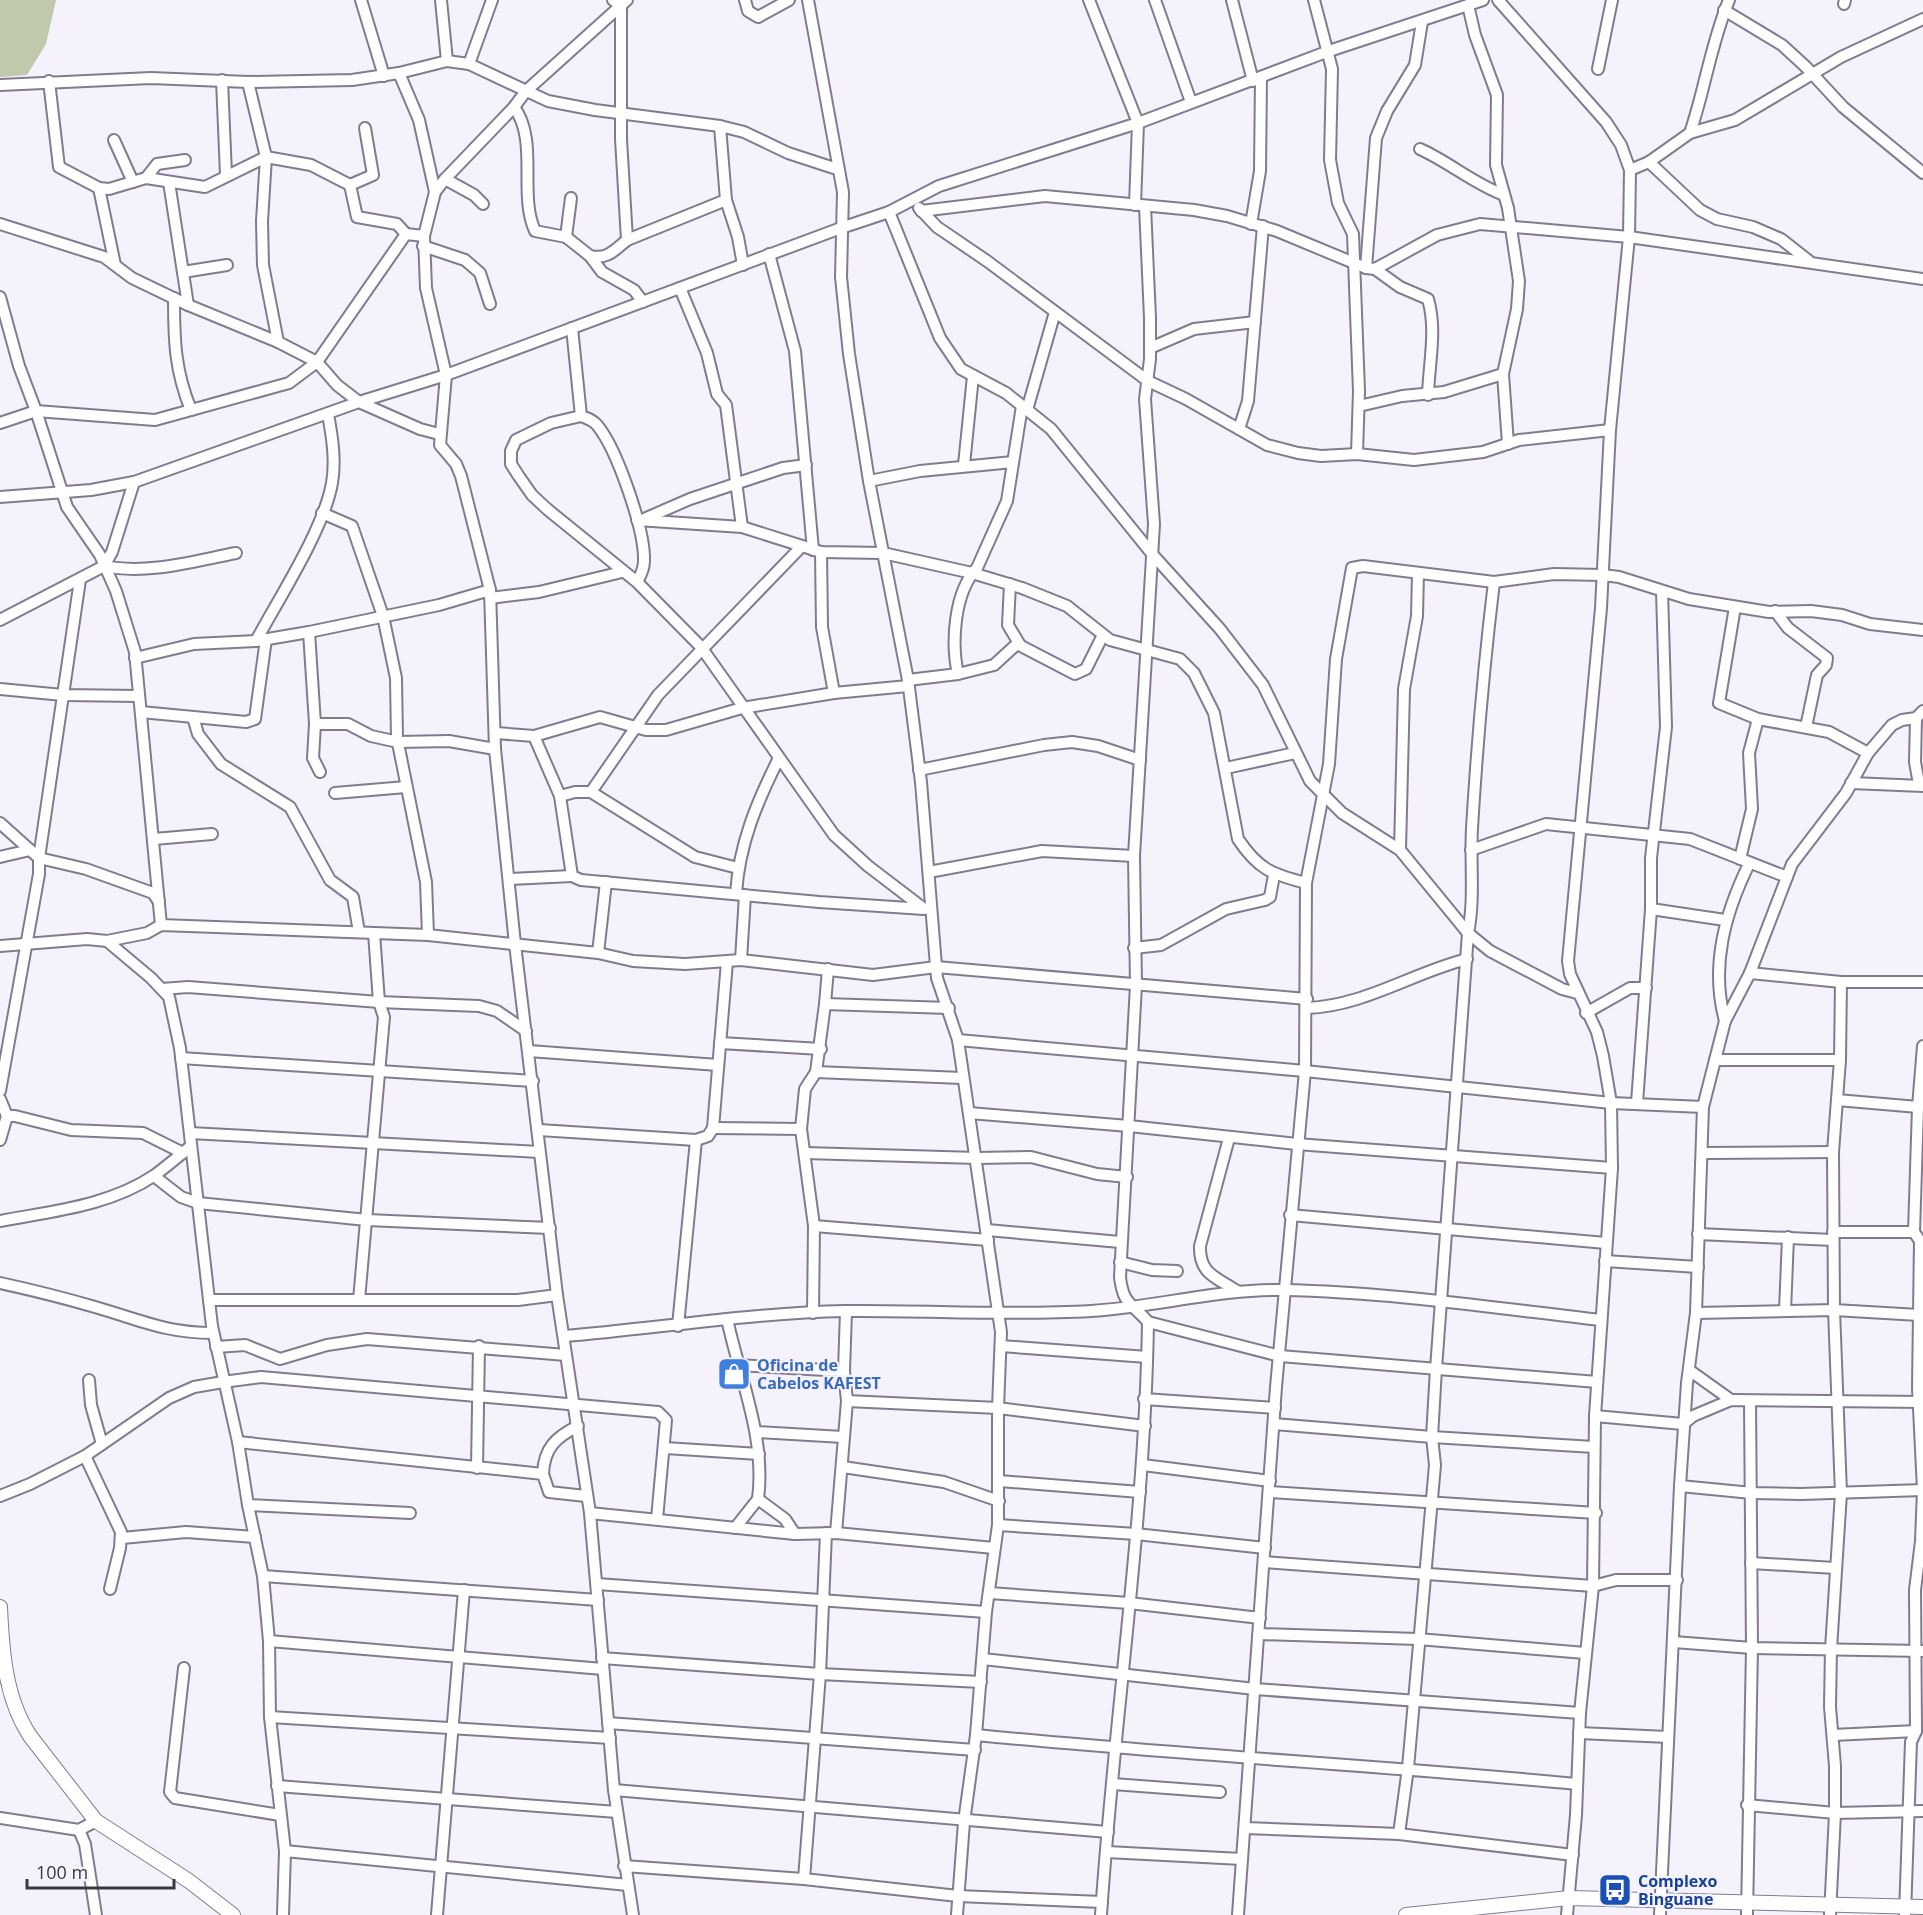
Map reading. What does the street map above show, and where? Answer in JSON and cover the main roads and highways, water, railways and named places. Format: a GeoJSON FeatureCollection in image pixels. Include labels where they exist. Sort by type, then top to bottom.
{"type":"FeatureCollection","features":[{"type":"Feature","properties":{"kind":"place","name":"Oficina de Cabelos KAFEST"},"geometry":{"type":"Point","coordinates":[734,1374]}},
{"type":"Feature","properties":{"kind":"place","name":"Complexo Binguane"},"geometry":{"type":"Point","coordinates":[1615,1890]}}]}
